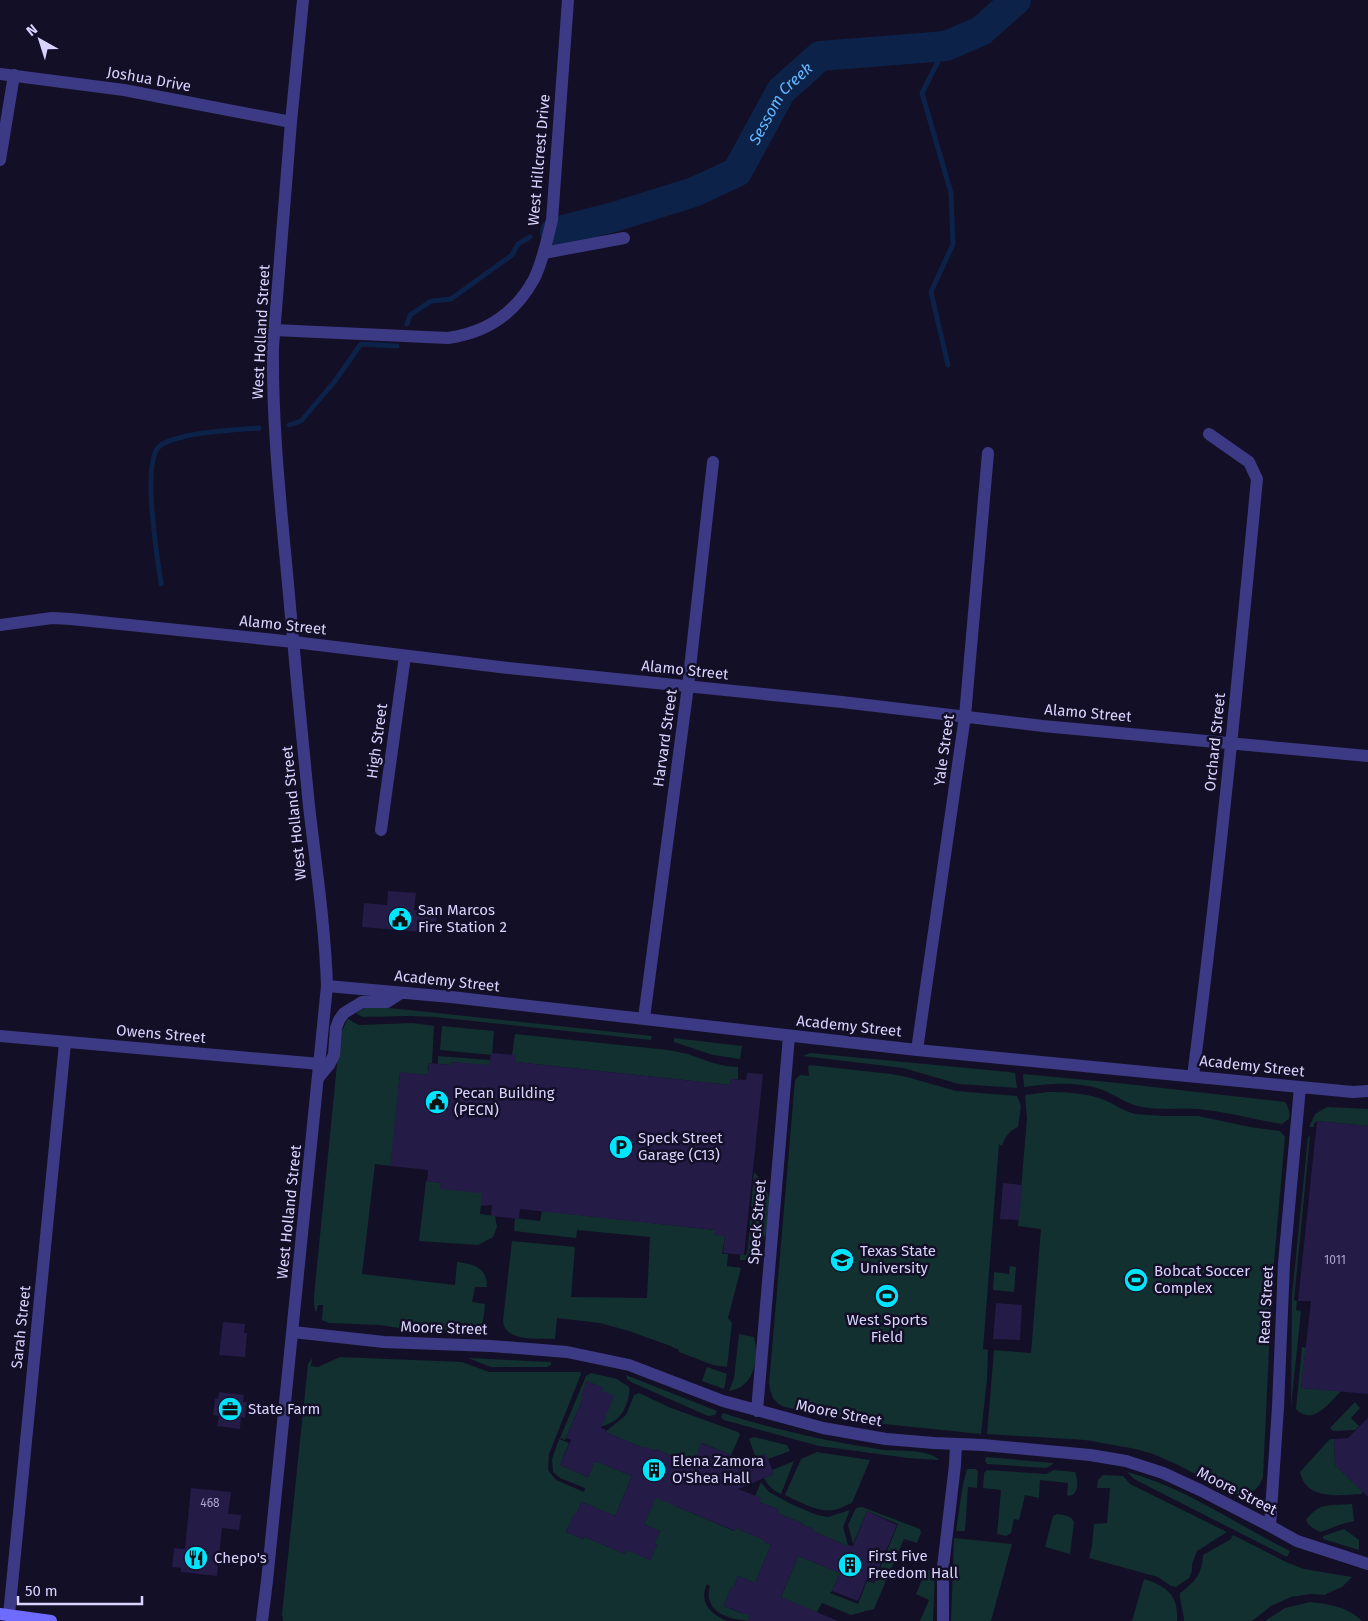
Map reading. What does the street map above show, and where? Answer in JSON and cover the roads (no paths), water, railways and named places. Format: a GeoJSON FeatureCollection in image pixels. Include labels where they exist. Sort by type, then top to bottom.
{"type":"FeatureCollection","features":[{"type":"Feature","properties":{"kind":"main road"},"geometry":{"type":"LineString","coordinates":[[4,1615],[51,1621]]}},
{"type":"Feature","properties":{"kind":"street","name":"West Holland Street"},"geometry":{"type":"LineString","coordinates":[[262,1621],[328,986],[300,724],[274,430],[272,376],[291,122],[303,0]]}},
{"type":"Feature","properties":{"kind":"street","name":"West Hillcrest Drive"},"geometry":{"type":"LineString","coordinates":[[274,330],[433,338],[460,336],[473,333],[494,323],[512,307],[533,280],[544,253],[552,220],[568,0]]}},
{"type":"Feature","properties":{"kind":"street","name":"Joshua Drive"},"geometry":{"type":"LineString","coordinates":[[0,74],[124,90],[291,122]]}},
{"type":"Feature","properties":{"kind":"street"},"geometry":{"type":"LineString","coordinates":[[0,160],[14,75]]}},
{"type":"Feature","properties":{"kind":"street"},"geometry":{"type":"LineString","coordinates":[[544,253],[624,238]]}},
{"type":"Feature","properties":{"kind":"street","name":"Orchard Street"},"geometry":{"type":"LineString","coordinates":[[1193,1076],[1209,956],[1232,743],[1257,479],[1249,462],[1209,434]]}},
{"type":"Feature","properties":{"kind":"street","name":"Yale Street"},"geometry":{"type":"LineString","coordinates":[[917,1050],[965,716],[988,453]]}},
{"type":"Feature","properties":{"kind":"street","name":"Harvard Street"},"geometry":{"type":"LineString","coordinates":[[644,1018],[688,686],[713,462]]}},
{"type":"Feature","properties":{"kind":"street","name":"Alamo Street"},"geometry":{"type":"LineString","coordinates":[[0,625],[52,618],[71,619],[1110,733],[1141,734],[1368,756]]}},
{"type":"Feature","properties":{"kind":"street","name":"High Street"},"geometry":{"type":"LineString","coordinates":[[381,830],[405,656]]}},
{"type":"Feature","properties":{"kind":"street","name":"Academy Street"},"geometry":{"type":"LineString","coordinates":[[328,986],[644,1018],[917,1050],[1353,1092],[1368,1091]]}},
{"type":"Feature","properties":{"kind":"street"},"geometry":{"type":"LineString","coordinates":[[319,1077],[329,1065],[334,1055],[336,1028],[344,1013],[362,1002],[388,1002],[401,993]]}},
{"type":"Feature","properties":{"kind":"street","name":"Owens Street"},"geometry":{"type":"LineString","coordinates":[[0,1036],[320,1064]]}},
{"type":"Feature","properties":{"kind":"street","name":"Speck Street"},"geometry":{"type":"LineString","coordinates":[[757,1411],[789,1036]]}},
{"type":"Feature","properties":{"kind":"street","name":"Sarah Street"},"geometry":{"type":"LineString","coordinates":[[4,1615],[65,1042]]}},
{"type":"Feature","properties":{"kind":"street","name":"Read Street"},"geometry":{"type":"LineString","coordinates":[[1270,1526],[1278,1407],[1284,1263],[1300,1087]]}},
{"type":"Feature","properties":{"kind":"street","name":"Moore Street"},"geometry":{"type":"LineString","coordinates":[[293,1332],[384,1342],[491,1346],[567,1352],[629,1365],[723,1401],[823,1428],[872,1437],[1090,1455],[1126,1461],[1163,1473],[1297,1541],[1368,1564]]}},
{"type":"Feature","properties":{"kind":"street"},"geometry":{"type":"LineString","coordinates":[[943,1621],[943,1567],[956,1444]]}},
{"type":"Feature","properties":{"kind":"waterway","name":"Sessom Creek"},"geometry":{"type":"LineString","coordinates":[[555,232],[614,217],[694,192],[737,172],[781,91],[820,56],[946,46],[981,31],[1016,0]]}},
{"type":"Feature","properties":{"kind":"waterway"},"geometry":{"type":"LineString","coordinates":[[946,46],[922,93],[951,193],[953,244],[931,292],[948,365]]}},
{"type":"Feature","properties":{"kind":"waterway","name":"Sessom Creek"},"geometry":{"type":"LineString","coordinates":[[407,324],[410,315],[431,301],[451,299],[512,255],[518,244],[530,237]]}},
{"type":"Feature","properties":{"kind":"waterway","name":"Sessom Creek"},"geometry":{"type":"LineString","coordinates":[[289,425],[301,421],[335,381],[361,344],[397,346]]}},
{"type":"Feature","properties":{"kind":"waterway","name":"Sessom Creek"},"geometry":{"type":"LineString","coordinates":[[161,584],[152,510],[152,469],[155,454],[161,445],[182,437],[208,432],[259,428]]}},
{"type":"Feature","properties":{"kind":"place","name":"San Marcos Fire Station 2"},"geometry":{"type":"Point","coordinates":[400,919]}},
{"type":"Feature","properties":{"kind":"place","name":"Pecan Building (PECN)"},"geometry":{"type":"Point","coordinates":[437,1102]}},
{"type":"Feature","properties":{"kind":"place","name":"Speck Street Garage (C13)"},"geometry":{"type":"Point","coordinates":[621,1147]}},
{"type":"Feature","properties":{"kind":"place","name":"Texas State University"},"geometry":{"type":"Point","coordinates":[842,1260]}},
{"type":"Feature","properties":{"kind":"place","name":"Bobcat Soccer Complex"},"geometry":{"type":"Point","coordinates":[1136,1280]}},
{"type":"Feature","properties":{"kind":"place","name":"West Sports Field"},"geometry":{"type":"Point","coordinates":[887,1296]}},
{"type":"Feature","properties":{"kind":"place","name":"State Farm"},"geometry":{"type":"Point","coordinates":[230,1409]}},
{"type":"Feature","properties":{"kind":"place","name":"Elena Zamora O'Shea Hall"},"geometry":{"type":"Point","coordinates":[654,1470]}},
{"type":"Feature","properties":{"kind":"place","name":"Chepo's"},"geometry":{"type":"Point","coordinates":[196,1558]}},
{"type":"Feature","properties":{"kind":"place","name":"First Five Freedom Hall"},"geometry":{"type":"Point","coordinates":[850,1565]}}]}
